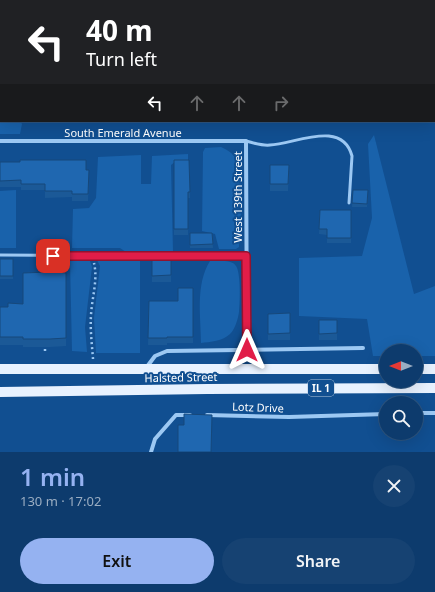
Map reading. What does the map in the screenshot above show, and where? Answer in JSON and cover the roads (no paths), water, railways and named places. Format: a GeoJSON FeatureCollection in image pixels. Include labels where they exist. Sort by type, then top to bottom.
{"type":"FeatureCollection","features":[{"type":"Feature","properties":{"kind":"main road","name":"Halsted Street"},"geometry":{"type":"LineString","coordinates":[[0,369],[379,369]]}},
{"type":"Feature","properties":{"kind":"main road"},"geometry":{"type":"LineString","coordinates":[[423,369],[435,369]]}},
{"type":"Feature","properties":{"kind":"main road","name":"Halsted Street"},"geometry":{"type":"LineString","coordinates":[[0,392],[435,388]]}},
{"type":"Feature","properties":{"kind":"street","name":"South Emerald Avenue"},"geometry":{"type":"LineString","coordinates":[[0,141],[246,141]]}},
{"type":"Feature","properties":{"kind":"street","name":"West 139th Street"},"geometry":{"type":"LineString","coordinates":[[246,141],[247,350]]}},
{"type":"Feature","properties":{"kind":"street","name":"Halsted Street"},"geometry":{"type":"LineString","coordinates":[[145,370],[155,356],[167,351],[363,348]]}},
{"type":"Feature","properties":{"kind":"street"},"geometry":{"type":"LineString","coordinates":[[423,413],[435,412]]}},
{"type":"Feature","properties":{"kind":"street","name":"Lotz Drive"},"geometry":{"type":"LineString","coordinates":[[199,415],[289,416],[379,414]]}},
{"type":"Feature","properties":{"kind":"street"},"geometry":{"type":"LineString","coordinates":[[151,452],[155,439],[176,415],[191,415]]}},
{"type":"Feature","properties":{"kind":"lane"},"geometry":{"type":"LineString","coordinates":[[246,141],[264,145],[272,145],[316,136],[328,136],[335,137],[344,142],[350,150],[352,156],[349,203]]}},
{"type":"Feature","properties":{"kind":"lane"},"geometry":{"type":"LineString","coordinates":[[0,255],[246,256]]}}]}
